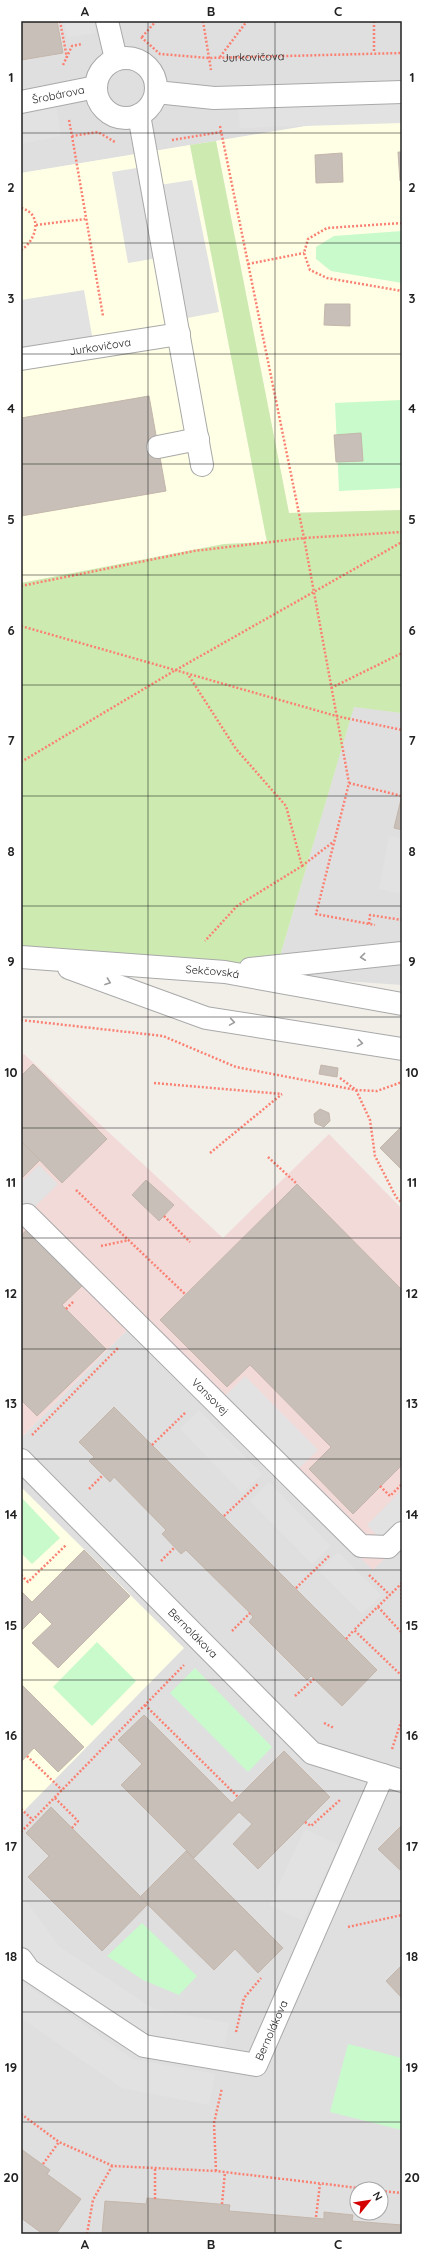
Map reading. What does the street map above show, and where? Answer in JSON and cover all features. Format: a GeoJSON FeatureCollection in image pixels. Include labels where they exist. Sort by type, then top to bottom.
{"type":"FeatureCollection","features":[{"type":"Feature","properties":{"kind":"street"},"geometry":{"type":"LineString","coordinates":[[111,40],[134,58],[146,64],[156,79],[156,92],[148,110],[138,115],[123,118],[109,112],[98,100],[96,87],[100,72],[105,65],[111,40]]}},
{"type":"Feature","properties":{"kind":"street","name":"Šrobárova"},"geometry":{"type":"LineString","coordinates":[[21,102],[96,87]]}},
{"type":"Feature","properties":{"kind":"street"},"geometry":{"type":"LineString","coordinates":[[156,92],[214,98],[402,92]]}},
{"type":"Feature","properties":{"kind":"street"},"geometry":{"type":"LineString","coordinates":[[138,115],[202,465]]}},
{"type":"Feature","properties":{"kind":"street","name":"Jurkovičova"},"geometry":{"type":"LineString","coordinates":[[21,359],[179,334]]}},
{"type":"Feature","properties":{"kind":"street"},"geometry":{"type":"LineString","coordinates":[[158,447],[198,439]]}},
{"type":"Feature","properties":{"kind":"street"},"geometry":{"type":"LineString","coordinates":[[225,972],[402,953]]}},
{"type":"Feature","properties":{"kind":"street","name":"Sekčovská"},"geometry":{"type":"LineString","coordinates":[[21,957],[225,972],[402,1004]]}},
{"type":"Feature","properties":{"kind":"street"},"geometry":{"type":"LineString","coordinates":[[46,959],[206,1018],[402,1049]]}},
{"type":"Feature","properties":{"kind":"street","name":"Vansovej"},"geometry":{"type":"LineString","coordinates":[[26,1215],[361,1546],[388,1546],[402,1532]]}},
{"type":"Feature","properties":{"kind":"street","name":"Bernolákova"},"geometry":{"type":"LineString","coordinates":[[21,1460],[312,1753],[393,1778],[315,1929],[256,2065],[144,2046],[29,1970],[21,1959]]}},
{"type":"Feature","properties":{"kind":"path"},"geometry":{"type":"LineString","coordinates":[[60,21],[67,58]]}},
{"type":"Feature","properties":{"kind":"path"},"geometry":{"type":"LineString","coordinates":[[111,40],[142,37],[156,21]]}},
{"type":"Feature","properties":{"kind":"path"},"geometry":{"type":"LineString","coordinates":[[203,21],[214,98],[304,538],[348,783],[316,914],[382,926]]}},
{"type":"Feature","properties":{"kind":"path"},"geometry":{"type":"LineString","coordinates":[[220,57],[247,21]]}},
{"type":"Feature","properties":{"kind":"path"},"geometry":{"type":"LineString","coordinates":[[374,21],[374,53]]}},
{"type":"Feature","properties":{"kind":"path","name":"Jurkovičova"},"geometry":{"type":"LineString","coordinates":[[142,37],[160,54],[209,58],[402,53]]}},
{"type":"Feature","properties":{"kind":"path","name":"Šrobárova"},"geometry":{"type":"LineString","coordinates":[[60,71],[72,46],[111,40]]}},
{"type":"Feature","properties":{"kind":"path"},"geometry":{"type":"LineString","coordinates":[[72,136],[85,219],[108,345]]}},
{"type":"Feature","properties":{"kind":"path"},"geometry":{"type":"LineString","coordinates":[[21,208],[32,216],[36,225],[35,235],[30,244],[21,250]]}},
{"type":"Feature","properties":{"kind":"path"},"geometry":{"type":"LineString","coordinates":[[36,225],[85,219]]}},
{"type":"Feature","properties":{"kind":"path"},"geometry":{"type":"LineString","coordinates":[[402,223],[327,228],[308,239],[304,253],[310,270],[328,278],[402,291]]}},
{"type":"Feature","properties":{"kind":"path"},"geometry":{"type":"LineString","coordinates":[[248,264],[304,253]]}},
{"type":"Feature","properties":{"kind":"path"},"geometry":{"type":"LineString","coordinates":[[21,586],[194,551],[304,538],[402,532]]}},
{"type":"Feature","properties":{"kind":"path"},"geometry":{"type":"LineString","coordinates":[[21,762],[174,671],[402,542]]}},
{"type":"Feature","properties":{"kind":"path"},"geometry":{"type":"LineString","coordinates":[[21,626],[174,671],[336,716],[402,730]]}},
{"type":"Feature","properties":{"kind":"path"},"geometry":{"type":"LineString","coordinates":[[331,688],[402,653]]}},
{"type":"Feature","properties":{"kind":"path"},"geometry":{"type":"LineString","coordinates":[[189,675],[236,748],[286,806],[302,866]]}},
{"type":"Feature","properties":{"kind":"path"},"geometry":{"type":"LineString","coordinates":[[348,783],[402,796]]}},
{"type":"Feature","properties":{"kind":"path"},"geometry":{"type":"LineString","coordinates":[[185,969],[209,935],[237,906],[302,866],[334,841]]}},
{"type":"Feature","properties":{"kind":"path"},"geometry":{"type":"LineString","coordinates":[[369,924],[370,915],[402,920]]}},
{"type":"Feature","properties":{"kind":"path"},"geometry":{"type":"LineString","coordinates":[[21,1020],[163,1036],[236,1067],[356,1090],[377,1091],[402,1082]]}},
{"type":"Feature","properties":{"kind":"path"},"geometry":{"type":"LineString","coordinates":[[340,1078],[356,1090],[370,1120],[375,1156],[396,1197],[402,1203]]}},
{"type":"Feature","properties":{"kind":"path"},"geometry":{"type":"LineString","coordinates":[[154,1083],[282,1094],[210,1153]]}},
{"type":"Feature","properties":{"kind":"path"},"geometry":{"type":"LineString","coordinates":[[268,1157],[297,1184]]}},
{"type":"Feature","properties":{"kind":"path"},"geometry":{"type":"LineString","coordinates":[[76,1190],[185,1294]]}},
{"type":"Feature","properties":{"kind":"path"},"geometry":{"type":"LineString","coordinates":[[164,1216],[190,1242]]}},
{"type":"Feature","properties":{"kind":"path"},"geometry":{"type":"LineString","coordinates":[[31,1436],[125,1341]]}},
{"type":"Feature","properties":{"kind":"path"},"geometry":{"type":"LineString","coordinates":[[152,1445],[191,1407]]}},
{"type":"Feature","properties":{"kind":"path"},"geometry":{"type":"LineString","coordinates":[[84,1493],[104,1476]]}},
{"type":"Feature","properties":{"kind":"path"},"geometry":{"type":"LineString","coordinates":[[224,1516],[263,1479]]}},
{"type":"Feature","properties":{"kind":"path"},"geometry":{"type":"LineString","coordinates":[[380,1486],[390,1496],[402,1484]]}},
{"type":"Feature","properties":{"kind":"path"},"geometry":{"type":"LineString","coordinates":[[21,1575],[28,1582],[85,1526]]}},
{"type":"Feature","properties":{"kind":"path"},"geometry":{"type":"LineString","coordinates":[[158,1563],[175,1547]]}},
{"type":"Feature","properties":{"kind":"path"},"geometry":{"type":"LineString","coordinates":[[296,1588],[334,1551]]}},
{"type":"Feature","properties":{"kind":"path"},"geometry":{"type":"LineString","coordinates":[[364,1570],[390,1595]]}},
{"type":"Feature","properties":{"kind":"path"},"geometry":{"type":"LineString","coordinates":[[346,1639],[401,1584]]}},
{"type":"Feature","properties":{"kind":"path"},"geometry":{"type":"LineString","coordinates":[[401,1584],[402,1612]]}},
{"type":"Feature","properties":{"kind":"path"},"geometry":{"type":"LineString","coordinates":[[378,1607],[402,1633]]}},
{"type":"Feature","properties":{"kind":"path"},"geometry":{"type":"LineString","coordinates":[[229,1634],[250,1613]]}},
{"type":"Feature","properties":{"kind":"path"},"geometry":{"type":"LineString","coordinates":[[354,1630],[402,1676]]}},
{"type":"Feature","properties":{"kind":"path"},"geometry":{"type":"LineString","coordinates":[[21,1832],[204,1645]]}},
{"type":"Feature","properties":{"kind":"path"},"geometry":{"type":"LineString","coordinates":[[294,1698],[314,1679]]}},
{"type":"Feature","properties":{"kind":"path"},"geometry":{"type":"LineString","coordinates":[[145,1705],[238,1797]]}},
{"type":"Feature","properties":{"kind":"path"},"geometry":{"type":"LineString","coordinates":[[390,1754],[402,1719]]}},
{"type":"Feature","properties":{"kind":"path"},"geometry":{"type":"LineString","coordinates":[[321,1721],[340,1732]]}},
{"type":"Feature","properties":{"kind":"path"},"geometry":{"type":"LineString","coordinates":[[27,1756],[62,1790]]}},
{"type":"Feature","properties":{"kind":"path"},"geometry":{"type":"LineString","coordinates":[[54,1798],[78,1821],[72,1828]]}},
{"type":"Feature","properties":{"kind":"path"},"geometry":{"type":"LineString","coordinates":[[21,1809],[33,1820]]}},
{"type":"Feature","properties":{"kind":"path"},"geometry":{"type":"LineString","coordinates":[[315,1929],[332,1930],[402,1915]]}},
{"type":"Feature","properties":{"kind":"path"},"geometry":{"type":"LineString","coordinates":[[21,2114],[59,2142],[112,2166],[216,2171],[349,2187]]}},
{"type":"Feature","properties":{"kind":"path"},"geometry":{"type":"LineString","coordinates":[[214,2123],[216,2171]]}},
{"type":"Feature","properties":{"kind":"path"},"geometry":{"type":"LineString","coordinates":[[43,2164],[59,2142]]}},
{"type":"Feature","properties":{"kind":"path"},"geometry":{"type":"LineString","coordinates":[[87,2234],[93,2200],[112,2166]]}},
{"type":"Feature","properties":{"kind":"path"},"geometry":{"type":"LineString","coordinates":[[155,2168],[155,2199]]}},
{"type":"Feature","properties":{"kind":"path"},"geometry":{"type":"LineString","coordinates":[[222,2204],[225,2172]]}},
{"type":"Feature","properties":{"kind":"path"},"geometry":{"type":"LineString","coordinates":[[316,2218],[320,2184]]}},
{"type":"Feature","properties":{"kind":"path"},"geometry":{"type":"LineString","coordinates":[[389,2192],[402,2193]]}},
{"type":"Feature","properties":{"kind":"shaded area"},"geometry":{"type":"Polygon","coordinates":[[[21,21],[402,21],[402,110],[21,173],[21,21]]]}},
{"type":"Feature","properties":{"kind":"shaded area"},"geometry":{"type":"Polygon","coordinates":[[[64,21],[94,21],[96,33],[67,37],[64,21]]]}},
{"type":"Feature","properties":{"kind":"shaded area"},"geometry":{"type":"Polygon","coordinates":[[[402,97],[402,123],[240,128],[238,105],[402,97]]]}},
{"type":"Feature","properties":{"kind":"shaded area"},"geometry":{"type":"Polygon","coordinates":[[[56,104],[61,136],[21,144],[21,110],[56,104]]]}},
{"type":"Feature","properties":{"kind":"shaded area"},"geometry":{"type":"Polygon","coordinates":[[[402,110],[402,510],[289,513],[216,141],[402,110]]]}},
{"type":"Feature","properties":{"kind":"shaded area"},"geometry":{"type":"Polygon","coordinates":[[[190,145],[267,542],[224,544],[21,583],[21,173],[190,145]]]}},
{"type":"Feature","properties":{"kind":"shaded area"},"geometry":{"type":"Polygon","coordinates":[[[149,166],[153,186],[192,180],[219,312],[177,320],[164,257],[128,263],[112,172],[149,166]]]}},
{"type":"Feature","properties":{"kind":"shaded area"},"geometry":{"type":"Polygon","coordinates":[[[84,290],[94,347],[21,359],[21,300],[84,290]]]}},
{"type":"Feature","properties":{"kind":"shaded area"},"geometry":{"type":"Polygon","coordinates":[[[354,706],[402,713],[402,985],[274,976],[354,706]]]}},
{"type":"Feature","properties":{"kind":"shaded area"},"geometry":{"type":"Polygon","coordinates":[[[389,836],[402,838],[402,894],[379,889],[389,836]]]}},
{"type":"Feature","properties":{"kind":"shaded area"},"geometry":{"type":"Polygon","coordinates":[[[24,1054],[223,1238],[329,1134],[402,1209],[402,1542],[373,1570],[129,1328],[21,1438],[21,1057],[24,1054]]]}},
{"type":"Feature","properties":{"kind":"shaded area"},"geometry":{"type":"Polygon","coordinates":[[[39,1165],[58,1184],[21,1220],[21,1182],[39,1165]]]}},
{"type":"Feature","properties":{"kind":"shaded area"},"geometry":{"type":"Polygon","coordinates":[[[129,1328],[402,1541],[402,2234],[21,2234],[21,1438],[129,1328]]]}},
{"type":"Feature","properties":{"kind":"shaded area"},"geometry":{"type":"Polygon","coordinates":[[[245,1376],[318,1450],[296,1471],[223,1398],[245,1376]]]}},
{"type":"Feature","properties":{"kind":"shaded area"},"geometry":{"type":"Polygon","coordinates":[[[199,1410],[262,1474],[242,1493],[180,1429],[199,1410]]]}},
{"type":"Feature","properties":{"kind":"shaded area"},"geometry":{"type":"Polygon","coordinates":[[[269,1482],[331,1546],[312,1564],[250,1501],[269,1482]]]}},
{"type":"Feature","properties":{"kind":"shaded area"},"geometry":{"type":"Polygon","coordinates":[[[21,1487],[184,1648],[21,1814],[21,1487]]]}},
{"type":"Feature","properties":{"kind":"shaded area"},"geometry":{"type":"Polygon","coordinates":[[[402,1490],[402,1533],[388,1547],[367,1525],[402,1490]]]}},
{"type":"Feature","properties":{"kind":"shaded area"},"geometry":{"type":"Polygon","coordinates":[[[338,1552],[381,1595],[362,1614],[319,1571],[338,1552]]]}},
{"type":"Feature","properties":{"kind":"shaded area"},"geometry":{"type":"Polygon","coordinates":[[[305,1829],[339,1845],[303,1921],[269,1905],[305,1829]]]}},
{"type":"Feature","properties":{"kind":"shaded area"},"geometry":{"type":"Polygon","coordinates":[[[21,1894],[60,1947],[154,2009],[229,2023],[223,2054],[146,2040],[37,1965],[21,1943],[21,1894]]]}},
{"type":"Feature","properties":{"kind":"shaded area"},"geometry":{"type":"Polygon","coordinates":[[[21,1981],[133,2059],[215,2074],[209,2105],[122,2088],[21,2018],[21,1981]]]}},
{"type":"Feature","properties":{"kind":"green space"},"geometry":{"type":"Polygon","coordinates":[[[216,141],[289,513],[402,510],[402,713],[354,707],[274,976],[21,960],[21,583],[224,544],[267,542],[190,145],[216,141]]]}},
{"type":"Feature","properties":{"kind":"green space"},"geometry":{"type":"Polygon","coordinates":[[[402,231],[402,283],[331,271],[316,259],[316,247],[334,236],[402,231]]]}},
{"type":"Feature","properties":{"kind":"green space"},"geometry":{"type":"Polygon","coordinates":[[[402,400],[402,488],[339,491],[335,403],[402,400]]]}},
{"type":"Feature","properties":{"kind":"green space"},"geometry":{"type":"Polygon","coordinates":[[[21,1497],[60,1538],[32,1564],[21,1553],[21,1497]]]}},
{"type":"Feature","properties":{"kind":"green space"},"geometry":{"type":"Polygon","coordinates":[[[97,1642],[136,1681],[92,1726],[53,1687],[97,1642]]]}},
{"type":"Feature","properties":{"kind":"green space"},"geometry":{"type":"Polygon","coordinates":[[[195,1668],[272,1747],[248,1772],[170,1693],[195,1668]]]}},
{"type":"Feature","properties":{"kind":"green space"},"geometry":{"type":"Polygon","coordinates":[[[142,1923],[197,1976],[179,1995],[143,1980],[107,1956],[142,1923]]]}},
{"type":"Feature","properties":{"kind":"green space"},"geometry":{"type":"Polygon","coordinates":[[[348,2044],[402,2058],[402,2130],[330,2112],[348,2044]]]}},
{"type":"Feature","properties":{"kind":"building"},"geometry":{"type":"Polygon","coordinates":[[[21,21],[57,21],[63,53],[21,60],[21,21]]]}},
{"type":"Feature","properties":{"kind":"building"},"geometry":{"type":"Polygon","coordinates":[[[398,152],[402,152],[402,181],[400,181],[398,152]]]}},
{"type":"Feature","properties":{"kind":"building"},"geometry":{"type":"Polygon","coordinates":[[[342,153],[343,182],[316,183],[315,155],[342,153]]]}},
{"type":"Feature","properties":{"kind":"building"},"geometry":{"type":"Polygon","coordinates":[[[325,304],[350,304],[350,326],[324,325],[325,304]]]}},
{"type":"Feature","properties":{"kind":"building"},"geometry":{"type":"Polygon","coordinates":[[[149,396],[166,491],[21,516],[21,418],[149,396]]]}},
{"type":"Feature","properties":{"kind":"building"},"geometry":{"type":"Polygon","coordinates":[[[361,433],[363,461],[336,462],[334,435],[361,433]]]}},
{"type":"Feature","properties":{"kind":"building"},"geometry":{"type":"Polygon","coordinates":[[[402,795],[402,830],[394,828],[402,795]]]}},
{"type":"Feature","properties":{"kind":"building"},"geometry":{"type":"Polygon","coordinates":[[[33,1064],[107,1139],[62,1183],[21,1141],[21,1076],[33,1064]]]}},
{"type":"Feature","properties":{"kind":"building"},"geometry":{"type":"Polygon","coordinates":[[[321,1065],[338,1068],[337,1077],[319,1074],[321,1065]]]}},
{"type":"Feature","properties":{"kind":"building"},"geometry":{"type":"Polygon","coordinates":[[[320,1109],[329,1113],[330,1121],[324,1127],[315,1123],[314,1114],[320,1109]]]}},
{"type":"Feature","properties":{"kind":"building"},"geometry":{"type":"Polygon","coordinates":[[[402,1126],[402,1170],[380,1148],[402,1126]]]}},
{"type":"Feature","properties":{"kind":"building"},"geometry":{"type":"Polygon","coordinates":[[[21,1141],[40,1160],[21,1179],[21,1141]]]}},
{"type":"Feature","properties":{"kind":"building"},"geometry":{"type":"Polygon","coordinates":[[[146,1180],[174,1205],[159,1221],[132,1195],[146,1180]]]}},
{"type":"Feature","properties":{"kind":"building"},"geometry":{"type":"Polygon","coordinates":[[[297,1184],[402,1290],[402,1465],[353,1514],[309,1469],[331,1447],[250,1365],[227,1387],[160,1320],[297,1184]]]}},
{"type":"Feature","properties":{"kind":"building"},"geometry":{"type":"Polygon","coordinates":[[[29,1227],[84,1284],[62,1305],[106,1349],[37,1416],[21,1400],[21,1236],[29,1227]]]}},
{"type":"Feature","properties":{"kind":"building"},"geometry":{"type":"Polygon","coordinates":[[[114,1407],[377,1670],[342,1706],[311,1676],[307,1680],[249,1622],[253,1617],[250,1613],[186,1550],[181,1554],[162,1534],[166,1530],[114,1477],[110,1482],[89,1461],[94,1457],[79,1442],[114,1407]]]}},
{"type":"Feature","properties":{"kind":"building"},"geometry":{"type":"Polygon","coordinates":[[[84,1550],[130,1596],[58,1668],[32,1643],[52,1624],[40,1612],[21,1631],[21,1591],[32,1602],[84,1550]]]}},
{"type":"Feature","properties":{"kind":"building"},"geometry":{"type":"Polygon","coordinates":[[[21,1684],[84,1747],[58,1772],[34,1748],[21,1762],[21,1684]]]}},
{"type":"Feature","properties":{"kind":"building"},"geometry":{"type":"Polygon","coordinates":[[[144,1715],[232,1803],[284,1751],[330,1797],[258,1869],[233,1844],[252,1824],[239,1812],[194,1858],[121,1785],[142,1764],[118,1740],[144,1715]]]}},
{"type":"Feature","properties":{"kind":"building"},"geometry":{"type":"Polygon","coordinates":[[[51,1807],[148,1904],[102,1951],[28,1877],[49,1856],[26,1833],[51,1807]]]}},
{"type":"Feature","properties":{"kind":"building"},"geometry":{"type":"Polygon","coordinates":[[[402,1825],[402,1868],[400,1870],[378,1849],[402,1825]]]}},
{"type":"Feature","properties":{"kind":"building"},"geometry":{"type":"Polygon","coordinates":[[[186,1851],[283,1948],[258,1973],[235,1949],[214,1970],[140,1897],[186,1851]]]}},
{"type":"Feature","properties":{"kind":"building"},"geometry":{"type":"Polygon","coordinates":[[[402,1965],[402,1996],[401,1997],[386,1981],[402,1965]]]}},
{"type":"Feature","properties":{"kind":"building"},"geometry":{"type":"Polygon","coordinates":[[[21,2149],[50,2170],[47,2174],[81,2199],[56,2234],[43,2234],[21,2218],[21,2149]]]}},
{"type":"Feature","properties":{"kind":"building"},"geometry":{"type":"Polygon","coordinates":[[[147,2198],[230,2205],[229,2211],[324,2219],[324,2212],[349,2215],[349,2221],[402,2225],[402,2234],[102,2234],[105,2201],[146,2204],[147,2198]]]}}]}
